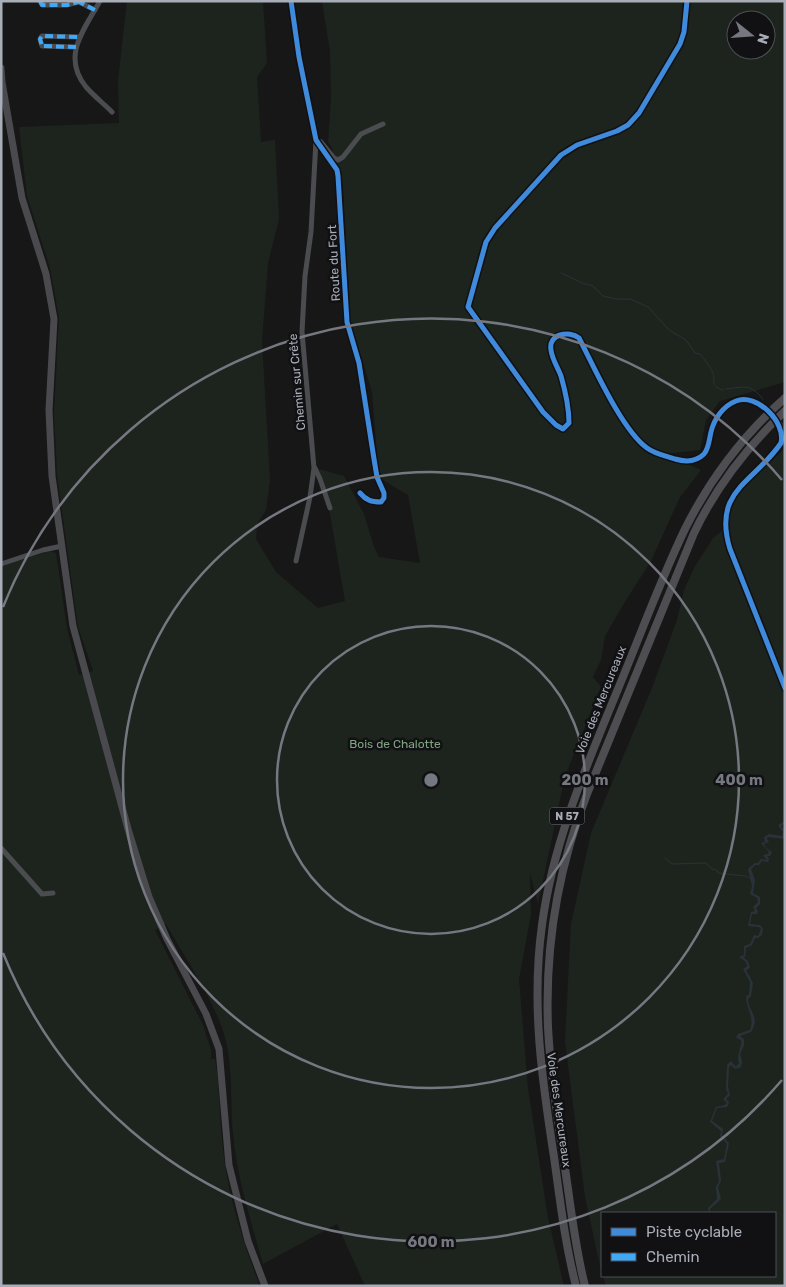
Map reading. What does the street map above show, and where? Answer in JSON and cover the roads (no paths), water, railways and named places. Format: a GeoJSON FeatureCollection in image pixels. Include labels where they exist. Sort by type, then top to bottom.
{"type":"FeatureCollection","features":[{"type":"Feature","properties":{"kind":"highway","name":"Voie des Mercureaux"},"geometry":{"type":"LineString","coordinates":[[576,1286],[567,1244],[543,1088],[538,1028],[537,989],[540,943],[545,904],[553,866],[577,790],[685,529],[704,494],[729,457],[750,431],[785,398]]}},
{"type":"Feature","properties":{"kind":"highway","name":"Voie des Mercureaux"},"geometry":{"type":"LineString","coordinates":[[585,1286],[576,1243],[557,1116],[548,1028],[550,945],[564,868],[583,803],[694,534],[707,507],[754,442],[785,411]]}},
{"type":"Feature","properties":{"kind":"main road"},"geometry":{"type":"LineString","coordinates":[[1,68],[22,198],[46,274],[54,320],[49,410],[52,476],[73,626],[148,897],[167,939],[206,1014],[219,1049],[229,1165],[248,1241],[265,1286]]}},
{"type":"Feature","properties":{"kind":"street"},"geometry":{"type":"LineString","coordinates":[[40,1],[42,5],[67,5],[78,1],[95,10]]}},
{"type":"Feature","properties":{"kind":"street"},"geometry":{"type":"LineString","coordinates":[[100,1],[76,47],[76,69],[87,89],[112,112]]}},
{"type":"Feature","properties":{"kind":"street","name":"Route du Fort"},"geometry":{"type":"LineString","coordinates":[[291,1],[299,57],[316,140],[337,170],[348,322],[359,363],[377,477],[384,493],[384,498],[381,502],[373,502],[360,493]]}},
{"type":"Feature","properties":{"kind":"street"},"geometry":{"type":"LineString","coordinates":[[687,1],[684,32],[680,44],[639,113],[628,125],[617,131],[577,145],[561,155],[495,228],[486,242],[468,307],[543,412],[556,425],[563,428],[570,423],[569,414],[561,378],[550,349],[551,343],[555,338],[567,333],[574,334],[579,338],[610,398],[634,436],[647,449],[658,454],[685,462],[696,459],[707,450],[715,420],[730,404],[736,401],[751,400],[764,408]]}},
{"type":"Feature","properties":{"kind":"street"},"geometry":{"type":"LineString","coordinates":[[76,47],[42,46],[40,39],[42,36],[80,37]]}},
{"type":"Feature","properties":{"kind":"street"},"geometry":{"type":"LineString","coordinates":[[316,140],[322,142],[334,158],[338,160],[343,157],[361,134],[383,124]]}},
{"type":"Feature","properties":{"kind":"street","name":"Chemin sur Crête"},"geometry":{"type":"LineString","coordinates":[[296,561],[310,497],[314,468],[302,332],[305,276],[311,232],[316,140]]}},
{"type":"Feature","properties":{"kind":"street"},"geometry":{"type":"LineString","coordinates":[[780,424],[783,434],[781,443],[736,492],[727,510],[725,528],[730,549],[785,688]]}},
{"type":"Feature","properties":{"kind":"street"},"geometry":{"type":"LineString","coordinates":[[314,468],[330,508]]}},
{"type":"Feature","properties":{"kind":"street"},"geometry":{"type":"LineString","coordinates":[[1,564],[42,550],[62,546]]}},
{"type":"Feature","properties":{"kind":"street"},"geometry":{"type":"LineString","coordinates":[[1,848],[42,894],[53,893]]}},
{"type":"Feature","properties":{"kind":"waterway"},"geometry":{"type":"LineString","coordinates":[[561,273],[593,286],[603,296],[616,299],[630,299],[648,307],[669,330],[686,340],[695,353],[700,354],[712,371],[714,384],[723,390]]}},
{"type":"Feature","properties":{"kind":"waterway"},"geometry":{"type":"LineString","coordinates":[[726,389],[747,387],[754,390],[763,399]]}},
{"type":"Feature","properties":{"kind":"waterway"},"geometry":{"type":"LineString","coordinates":[[665,858],[672,864],[706,863],[712,869],[717,870],[718,873],[745,876],[752,879]]}},
{"type":"Feature","properties":{"kind":"park label","name":"Bois de Chalotte"},"geometry":{"type":"Point","coordinates":[395,744]}}]}
